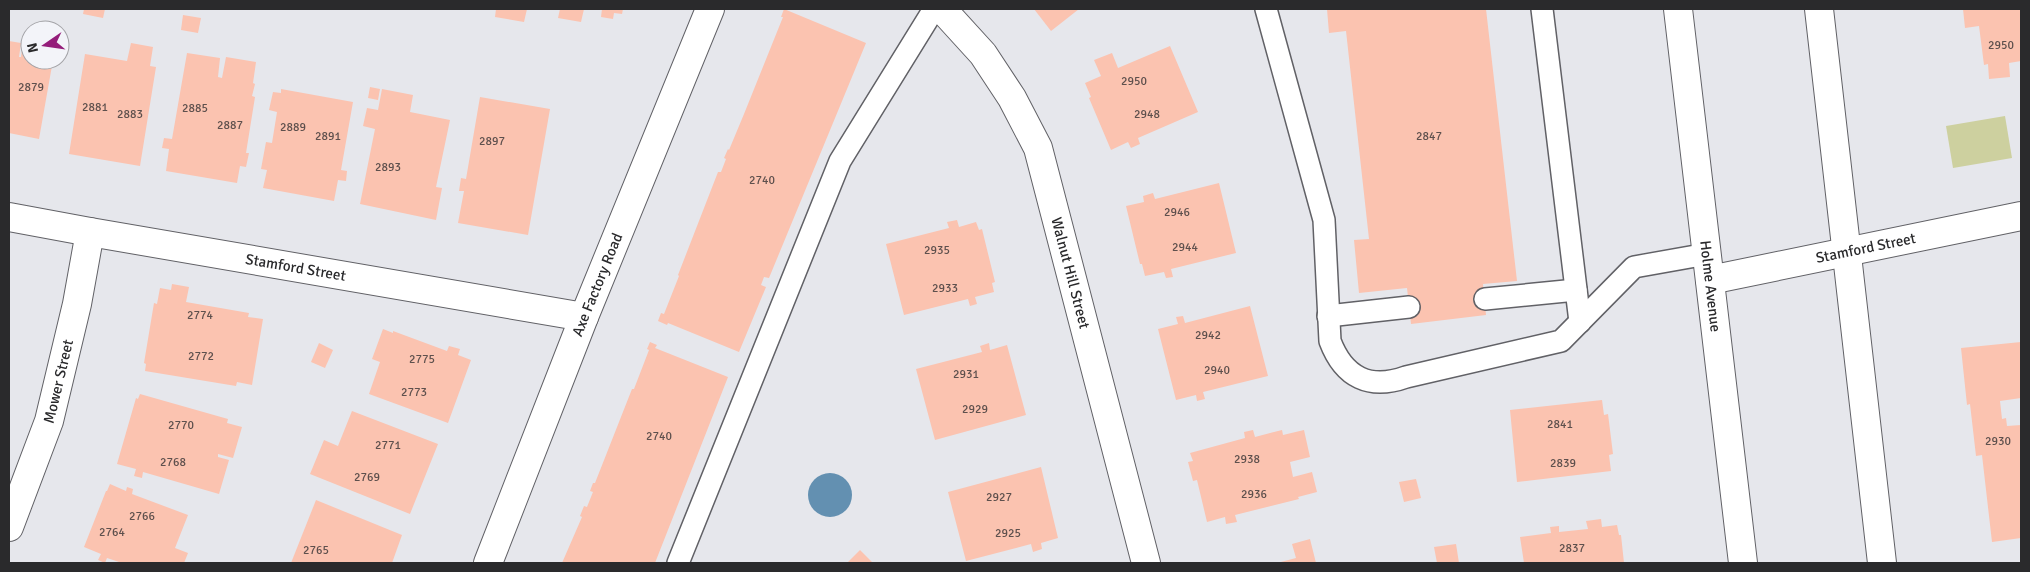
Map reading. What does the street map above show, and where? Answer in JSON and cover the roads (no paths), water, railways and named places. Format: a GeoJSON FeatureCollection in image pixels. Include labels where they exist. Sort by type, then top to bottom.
{"type":"FeatureCollection","features":[{"type":"Feature","properties":{"kind":"street","name":"Axe Factory Road"},"geometry":{"type":"LineString","coordinates":[[488,563],[584,317],[710,9]]}},
{"type":"Feature","properties":{"kind":"street","name":"Walnut Hill Street"},"geometry":{"type":"LineString","coordinates":[[942,9],[983,54],[1012,98],[1038,148],[1146,563]]}},
{"type":"Feature","properties":{"kind":"street","name":"Holme Avenue"},"geometry":{"type":"LineString","coordinates":[[1678,9],[1743,563]]}},
{"type":"Feature","properties":{"kind":"street"},"geometry":{"type":"LineString","coordinates":[[1819,9],[1882,563]]}},
{"type":"Feature","properties":{"kind":"street","name":"Stamford Street"},"geometry":{"type":"LineString","coordinates":[[1708,267],[1847,252],[2021,216]]}},
{"type":"Feature","properties":{"kind":"street","name":"Stamford Street"},"geometry":{"type":"LineString","coordinates":[[9,217],[584,317]]}},
{"type":"Feature","properties":{"kind":"street","name":"Mower Street"},"geometry":{"type":"LineString","coordinates":[[9,527],[49,421],[77,304],[90,232]]}},
{"type":"Feature","properties":{"kind":"lane"},"geometry":{"type":"LineString","coordinates":[[678,563],[840,161],[934,9]]}},
{"type":"Feature","properties":{"kind":"lane"},"geometry":{"type":"LineString","coordinates":[[1266,9],[1324,220],[1330,342],[1336,357],[1346,369],[1359,378],[1375,382],[1390,382],[1561,341],[1634,267],[1708,267]]}},
{"type":"Feature","properties":{"kind":"lane"},"geometry":{"type":"LineString","coordinates":[[1542,9],[1580,322]]}},
{"type":"Feature","properties":{"kind":"lane"},"geometry":{"type":"LineString","coordinates":[[1485,299],[1576,290]]}},
{"type":"Feature","properties":{"kind":"lane"},"geometry":{"type":"LineString","coordinates":[[1328,316],[1409,307]]}},
{"type":"Feature","properties":{"kind":"water"},"geometry":{"type":"Polygon","coordinates":[[[830,473],[842,477],[848,483],[852,495],[848,507],[842,513],[830,517],[818,513],[812,507],[808,495],[812,483],[818,477],[830,473]]]}}]}
